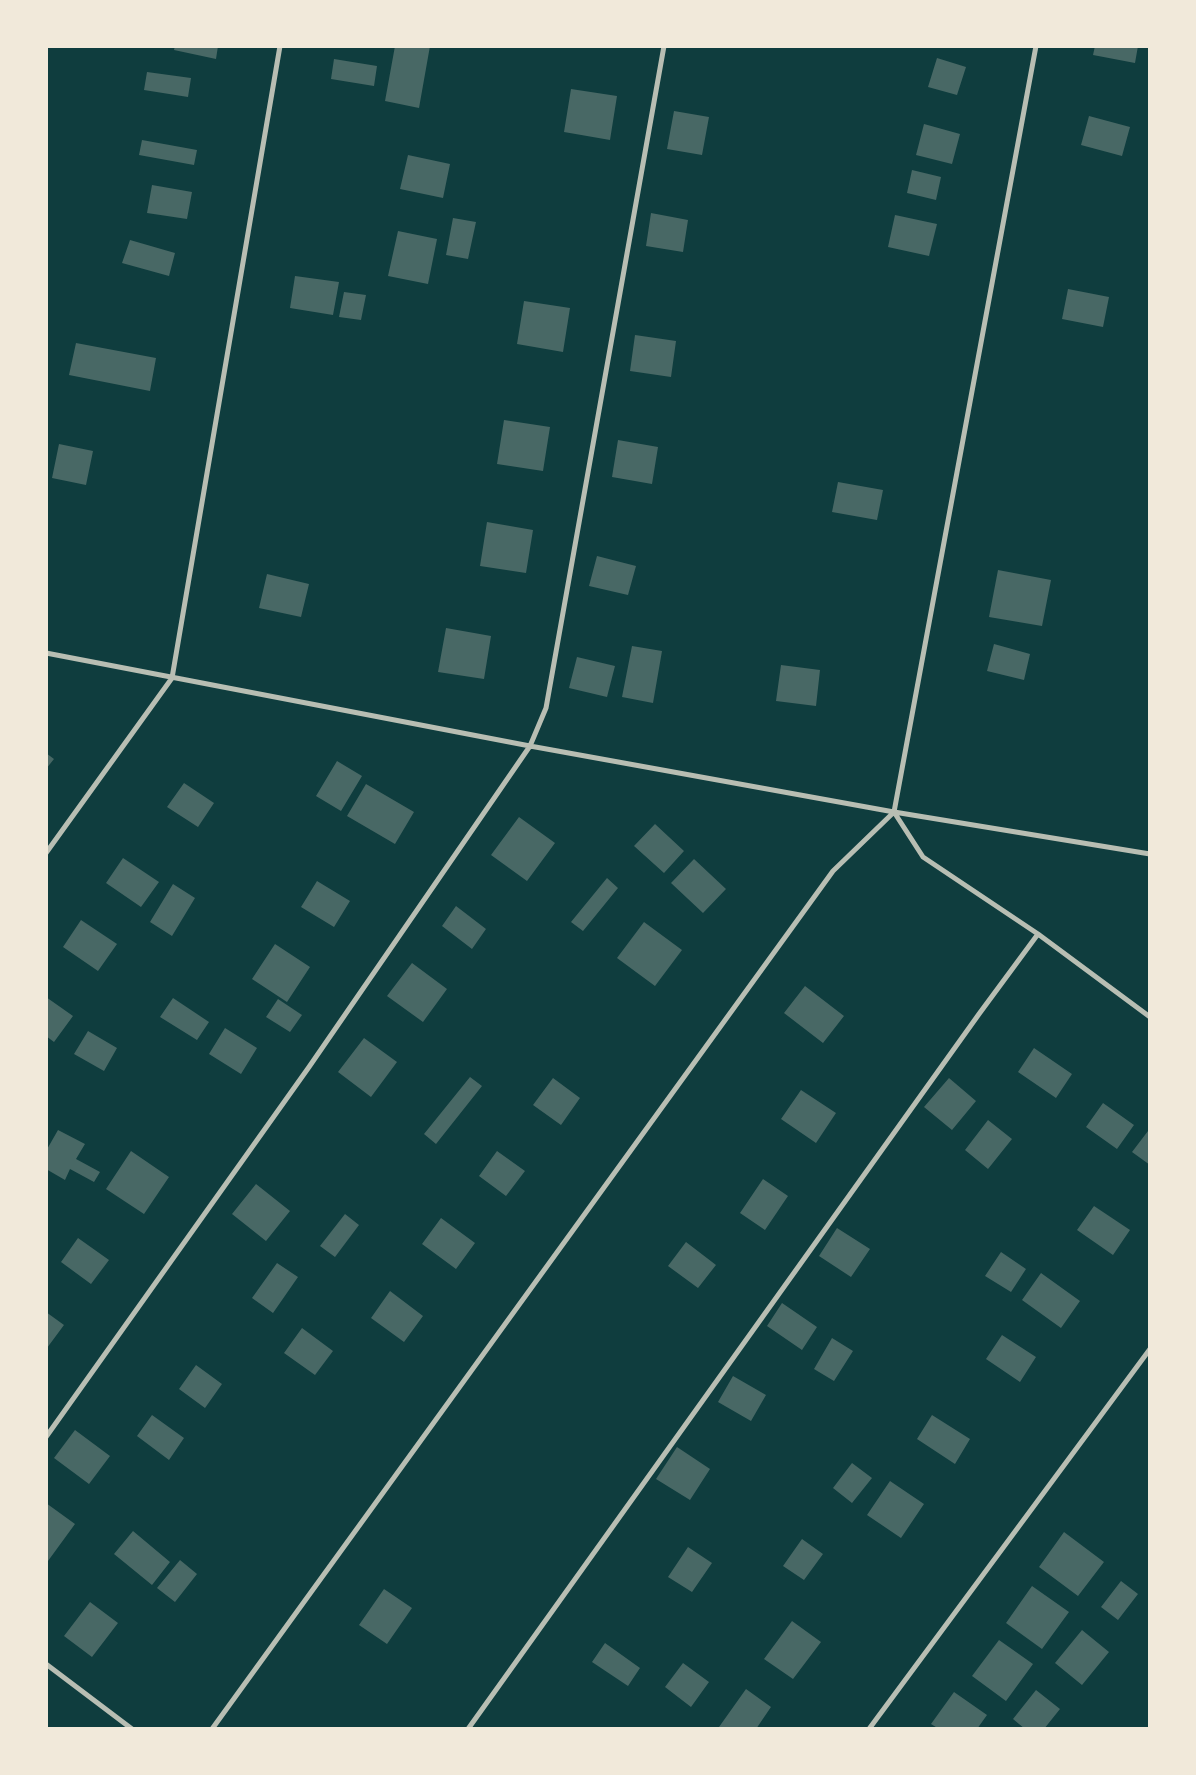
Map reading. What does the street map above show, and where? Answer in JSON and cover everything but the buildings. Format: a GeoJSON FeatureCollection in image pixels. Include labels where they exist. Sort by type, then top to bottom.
{"type":"FeatureCollection","features":[{"type":"Feature","properties":{"kind":"street"},"geometry":{"type":"LineString","coordinates":[[46,853],[172,678],[280,46]]}},
{"type":"Feature","properties":{"kind":"street"},"geometry":{"type":"LineString","coordinates":[[46,1437],[309,1067],[530,746],[546,708],[664,46]]}},
{"type":"Feature","properties":{"kind":"street"},"geometry":{"type":"LineString","coordinates":[[212,1729],[833,870],[894,812],[1036,46]]}},
{"type":"Feature","properties":{"kind":"street"},"geometry":{"type":"LineString","coordinates":[[46,653],[530,746],[894,812],[1150,854]]}},
{"type":"Feature","properties":{"kind":"street"},"geometry":{"type":"LineString","coordinates":[[894,812],[923,856],[1038,934],[1150,1017]]}},
{"type":"Feature","properties":{"kind":"street"},"geometry":{"type":"LineString","coordinates":[[468,1729],[1038,934]]}},
{"type":"Feature","properties":{"kind":"street"},"geometry":{"type":"LineString","coordinates":[[869,1729],[1150,1350]]}},
{"type":"Feature","properties":{"kind":"street"},"geometry":{"type":"LineString","coordinates":[[46,1664],[132,1729]]}}]}
